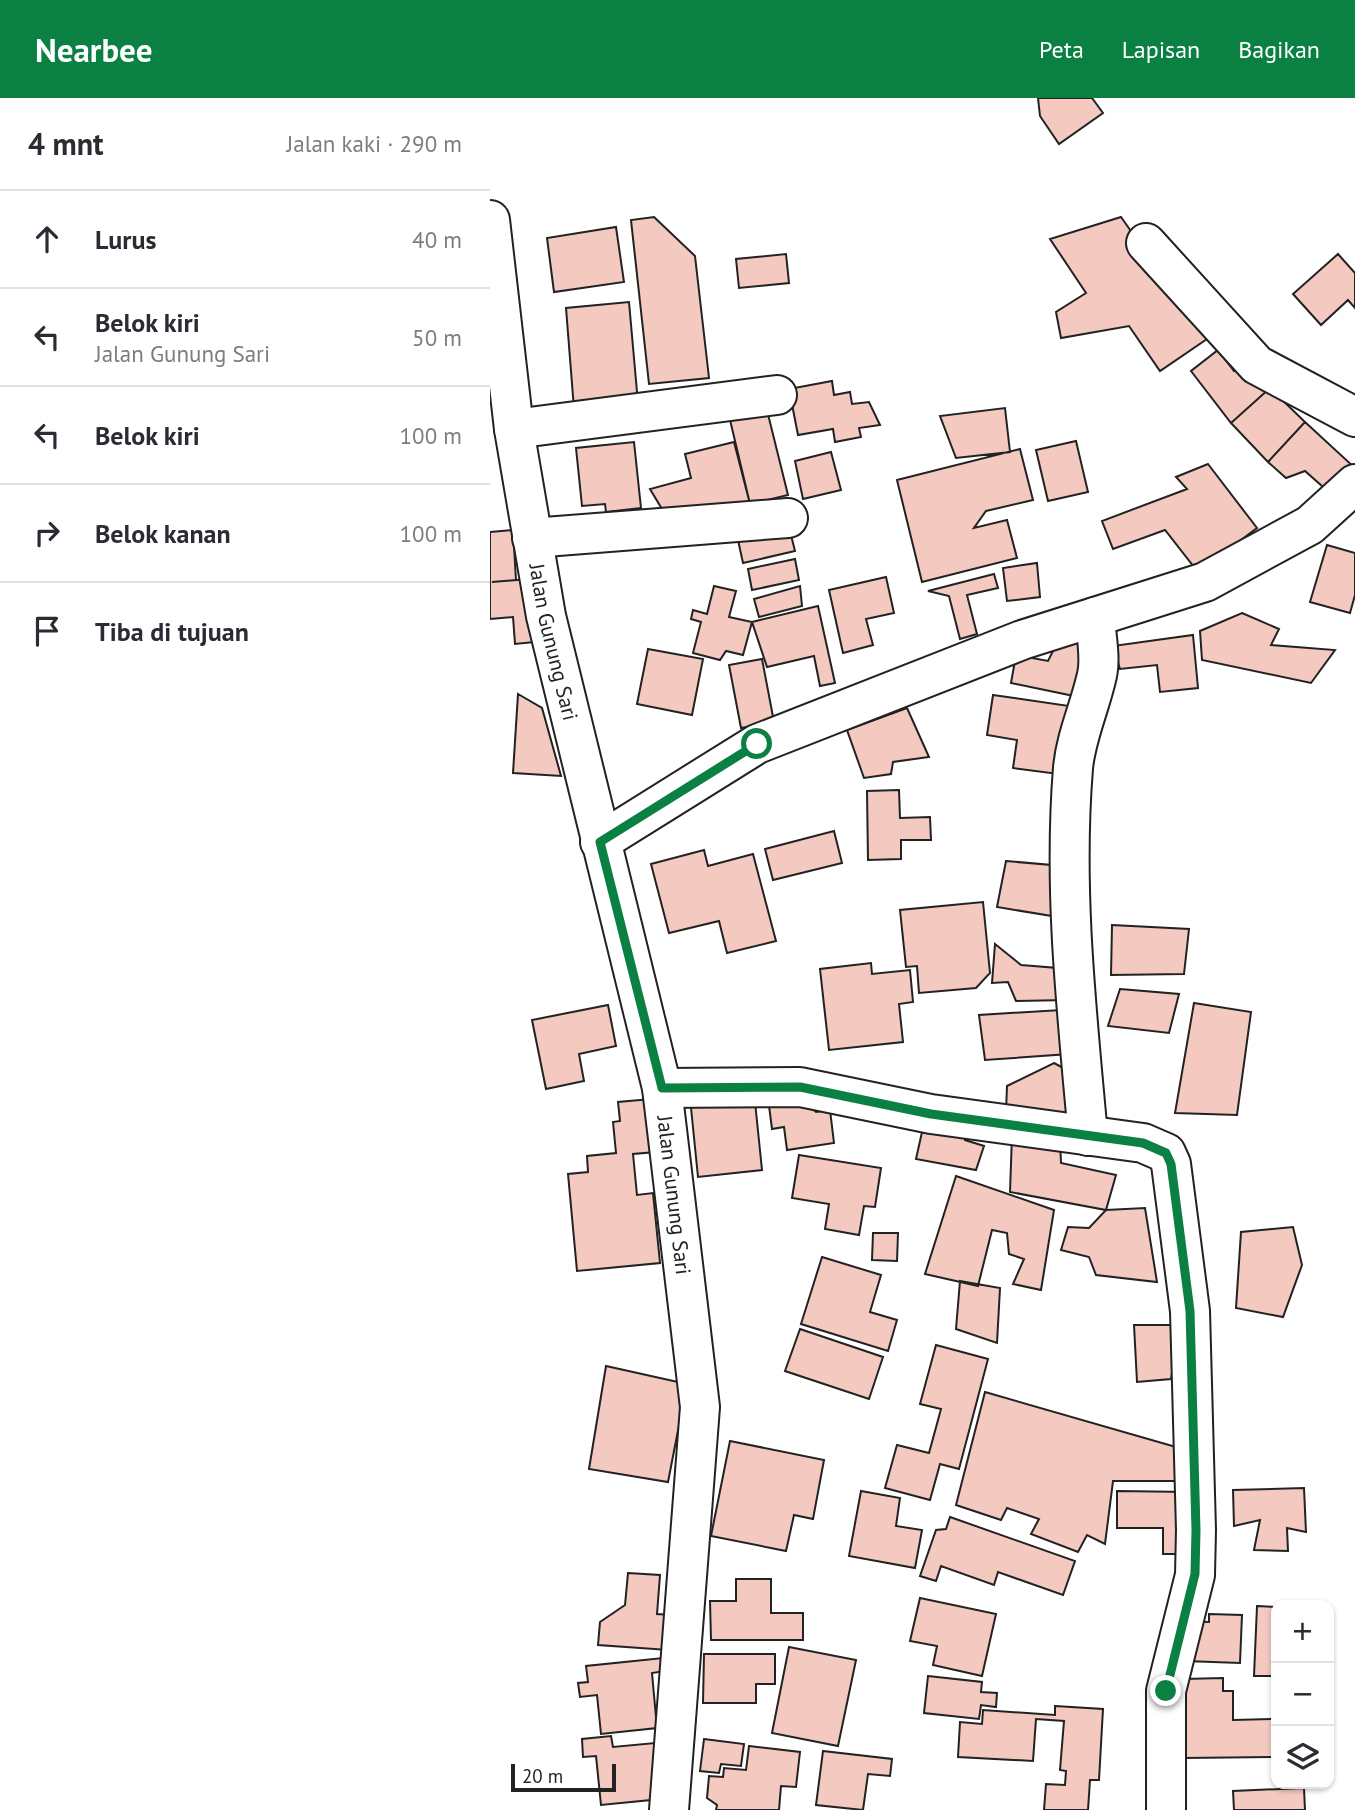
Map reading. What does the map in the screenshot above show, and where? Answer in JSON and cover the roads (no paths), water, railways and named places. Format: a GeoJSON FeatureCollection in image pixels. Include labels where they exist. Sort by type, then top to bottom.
{"type":"FeatureCollection","features":[{"type":"Feature","properties":{"kind":"street","name":"Jalan Gunung Sari"},"geometry":{"type":"LineString","coordinates":[[490,219],[514,429],[546,616],[662,1088],[700,1407],[668,1810]]}},
{"type":"Feature","properties":{"kind":"street"},"geometry":{"type":"LineString","coordinates":[[1146,243],[1257,365],[1355,417]]}},
{"type":"Feature","properties":{"kind":"street"},"geometry":{"type":"LineString","coordinates":[[514,429],[777,395]]}},
{"type":"Feature","properties":{"kind":"street"},"geometry":{"type":"LineString","coordinates":[[600,842],[757,744],[1022,640],[1205,583],[1310,525],[1355,484]]}},
{"type":"Feature","properties":{"kind":"street"},"geometry":{"type":"LineString","coordinates":[[532,538],[788,518]]}},
{"type":"Feature","properties":{"kind":"street"},"geometry":{"type":"LineString","coordinates":[[1088,1136],[1070,940],[1069,859],[1073,765],[1084,712],[1098,673],[1095,617]]}},
{"type":"Feature","properties":{"kind":"street"},"geometry":{"type":"LineString","coordinates":[[662,1088],[800,1087],[931,1114],[1143,1143],[1166,1153],[1171,1164],[1190,1311],[1195,1574],[1166,1691],[1166,1810]]}}]}
